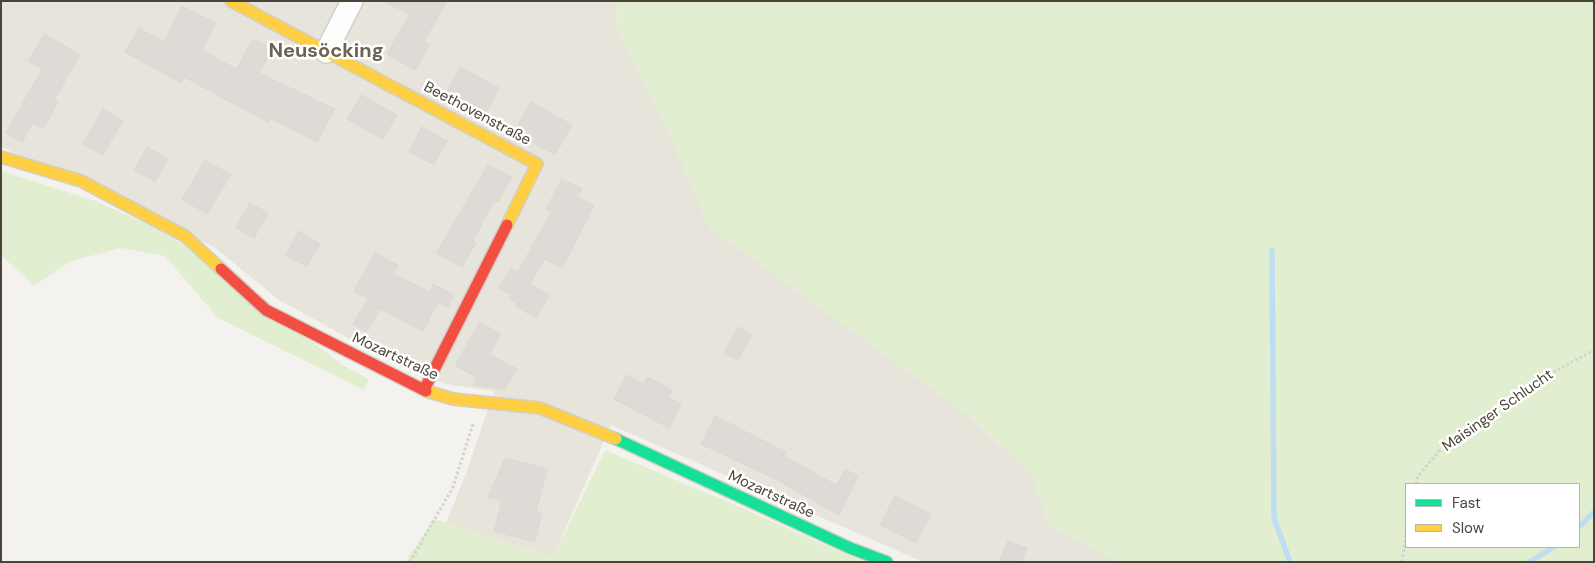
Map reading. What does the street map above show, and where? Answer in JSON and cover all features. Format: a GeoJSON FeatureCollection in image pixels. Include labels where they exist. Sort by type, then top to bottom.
{"type":"FeatureCollection","features":[{"type":"Feature","properties":{"kind":"street","name":"Beethovenstraße"},"geometry":{"type":"LineString","coordinates":[[231,1],[537,164],[424,390]]}},
{"type":"Feature","properties":{"kind":"street"},"geometry":{"type":"LineString","coordinates":[[326,52],[352,1]]}},
{"type":"Feature","properties":{"kind":"street","name":"Mozartstraße"},"geometry":{"type":"LineString","coordinates":[[1,157],[81,180],[185,236],[266,310],[424,390],[453,399],[540,408],[638,448],[764,509],[886,562]]}},
{"type":"Feature","properties":{"kind":"path","name":"Maisinger Schlucht"},"geometry":{"type":"LineString","coordinates":[[1416,483],[1418,476],[1442,448],[1548,375],[1594,350]]}},
{"type":"Feature","properties":{"kind":"path"},"geometry":{"type":"LineString","coordinates":[[410,562],[453,487],[480,402]]}},
{"type":"Feature","properties":{"kind":"path"},"geometry":{"type":"LineString","coordinates":[[1402,562],[1405,541]]}},
{"type":"Feature","properties":{"kind":"shaded area"},"geometry":{"type":"Polygon","coordinates":[[[1,1],[616,1],[617,29],[667,128],[709,227],[962,411],[1031,473],[1049,524],[1117,562],[923,562],[611,425],[553,557],[446,523],[467,471],[494,391],[445,384],[401,367],[279,300],[214,247],[1,147],[1,1]]]}},
{"type":"Feature","properties":{"kind":"green space"},"geometry":{"type":"Polygon","coordinates":[[[616,1],[1594,1],[1594,562],[1117,562],[1049,524],[1031,473],[962,411],[709,227],[667,128],[617,29],[616,1]]]}},
{"type":"Feature","properties":{"kind":"green space"},"geometry":{"type":"Polygon","coordinates":[[[1,171],[98,202],[169,234],[344,366],[369,379],[364,390],[218,318],[165,256],[121,248],[71,261],[34,286],[1,255],[1,171]]]}},
{"type":"Feature","properties":{"kind":"green space"},"geometry":{"type":"Polygon","coordinates":[[[605,450],[863,562],[405,562],[434,519],[553,557],[605,450]]]}},
{"type":"Feature","properties":{"kind":"building"},"geometry":{"type":"Polygon","coordinates":[[[382,1],[447,1],[424,41],[430,45],[415,70],[387,54],[410,14],[382,1]]]}},
{"type":"Feature","properties":{"kind":"building"},"geometry":{"type":"Polygon","coordinates":[[[182,6],[216,23],[202,50],[236,69],[253,39],[273,49],[259,73],[335,109],[317,142],[270,118],[268,122],[184,77],[181,83],[125,52],[139,28],[164,42],[182,6]]]}},
{"type":"Feature","properties":{"kind":"building"},"geometry":{"type":"Polygon","coordinates":[[[44,34],[80,55],[54,100],[58,102],[43,129],[33,123],[22,142],[6,133],[42,69],[28,61],[44,34]]]}},
{"type":"Feature","properties":{"kind":"building"},"geometry":{"type":"Polygon","coordinates":[[[460,67],[499,88],[486,112],[447,92],[460,67]]]}},
{"type":"Feature","properties":{"kind":"building"},"geometry":{"type":"Polygon","coordinates":[[[361,95],[397,115],[382,139],[347,119],[361,95]]]}},
{"type":"Feature","properties":{"kind":"building"},"geometry":{"type":"Polygon","coordinates":[[[531,102],[572,125],[555,155],[514,131],[531,102]]]}},
{"type":"Feature","properties":{"kind":"building"},"geometry":{"type":"Polygon","coordinates":[[[103,109],[123,121],[102,155],[83,144],[103,109]]]}},
{"type":"Feature","properties":{"kind":"building"},"geometry":{"type":"Polygon","coordinates":[[[422,127],[447,141],[434,165],[409,152],[422,127]]]}},
{"type":"Feature","properties":{"kind":"building"},"geometry":{"type":"Polygon","coordinates":[[[147,147],[168,159],[155,182],[134,170],[147,147]]]}},
{"type":"Feature","properties":{"kind":"building"},"geometry":{"type":"Polygon","coordinates":[[[205,160],[231,175],[207,214],[182,199],[205,160]]]}},
{"type":"Feature","properties":{"kind":"building"},"geometry":{"type":"Polygon","coordinates":[[[488,165],[512,177],[498,202],[494,200],[473,241],[476,243],[462,267],[436,253],[488,165]]]}},
{"type":"Feature","properties":{"kind":"building"},"geometry":{"type":"Polygon","coordinates":[[[562,179],[582,189],[578,197],[594,206],[562,268],[545,259],[530,284],[549,295],[536,318],[515,306],[517,303],[510,299],[512,295],[499,288],[511,268],[518,272],[551,212],[546,209],[562,179]]]}},
{"type":"Feature","properties":{"kind":"building"},"geometry":{"type":"Polygon","coordinates":[[[250,203],[268,213],[254,238],[236,228],[250,203]]]}},
{"type":"Feature","properties":{"kind":"building"},"geometry":{"type":"Polygon","coordinates":[[[299,231],[320,244],[307,267],[286,255],[299,231]]]}},
{"type":"Feature","properties":{"kind":"building"},"geometry":{"type":"Polygon","coordinates":[[[375,253],[398,265],[393,274],[429,292],[433,284],[454,295],[448,308],[438,302],[423,331],[380,309],[366,332],[353,324],[368,299],[354,291],[375,253]]]}},
{"type":"Feature","properties":{"kind":"building"},"geometry":{"type":"Polygon","coordinates":[[[480,322],[501,334],[489,354],[517,369],[505,389],[473,385],[476,377],[455,365],[480,322]]]}},
{"type":"Feature","properties":{"kind":"building"},"geometry":{"type":"Polygon","coordinates":[[[738,327],[752,334],[738,360],[724,353],[738,327]]]}},
{"type":"Feature","properties":{"kind":"building"},"geometry":{"type":"Polygon","coordinates":[[[627,375],[644,384],[647,377],[672,390],[668,397],[681,404],[669,428],[614,399],[627,375]]]}},
{"type":"Feature","properties":{"kind":"building"},"geometry":{"type":"Polygon","coordinates":[[[715,416],[786,452],[784,456],[836,485],[845,469],[858,476],[839,515],[773,478],[701,444],[715,416]]]}},
{"type":"Feature","properties":{"kind":"building"},"geometry":{"type":"Polygon","coordinates":[[[505,458],[547,469],[536,512],[542,514],[535,542],[494,531],[502,501],[488,497],[505,458]]]}},
{"type":"Feature","properties":{"kind":"building"},"geometry":{"type":"Polygon","coordinates":[[[895,496],[931,514],[916,543],[880,525],[895,496]]]}},
{"type":"Feature","properties":{"kind":"building"},"geometry":{"type":"Polygon","coordinates":[[[1008,541],[1027,548],[1021,562],[999,562],[1008,541]]]}},
{"type":"Feature","properties":{"kind":"waterway"},"geometry":{"type":"LineString","coordinates":[[1272,251],[1274,518],[1290,562]]}},
{"type":"Feature","properties":{"kind":"waterway"},"geometry":{"type":"LineString","coordinates":[[1580,526],[1594,512]]}},
{"type":"Feature","properties":{"kind":"waterway"},"geometry":{"type":"LineString","coordinates":[[1529,562],[1552,548]]}},
{"type":"Feature","properties":{"kind":"traffic: fast"},"geometry":{"type":"LineString","coordinates":[[616,439],[850,548],[887,562]]}},
{"type":"Feature","properties":{"kind":"traffic: slow"},"geometry":{"type":"LineString","coordinates":[[231,1],[537,164],[507,225]]}},
{"type":"Feature","properties":{"kind":"traffic: slow"},"geometry":{"type":"LineString","coordinates":[[1,157],[81,181],[185,236],[221,269]]}},
{"type":"Feature","properties":{"kind":"traffic: slow"},"geometry":{"type":"LineString","coordinates":[[426,391],[453,399],[540,408],[616,439]]}},
{"type":"Feature","properties":{"kind":"traffic: jam"},"geometry":{"type":"LineString","coordinates":[[424,390],[507,225]]}},
{"type":"Feature","properties":{"kind":"traffic: jam"},"geometry":{"type":"LineString","coordinates":[[221,269],[266,310],[426,391]]}},
{"type":"Feature","properties":{"kind":"district","name":"Neusöcking"},"geometry":{"type":"Point","coordinates":[326,52]}}]}
